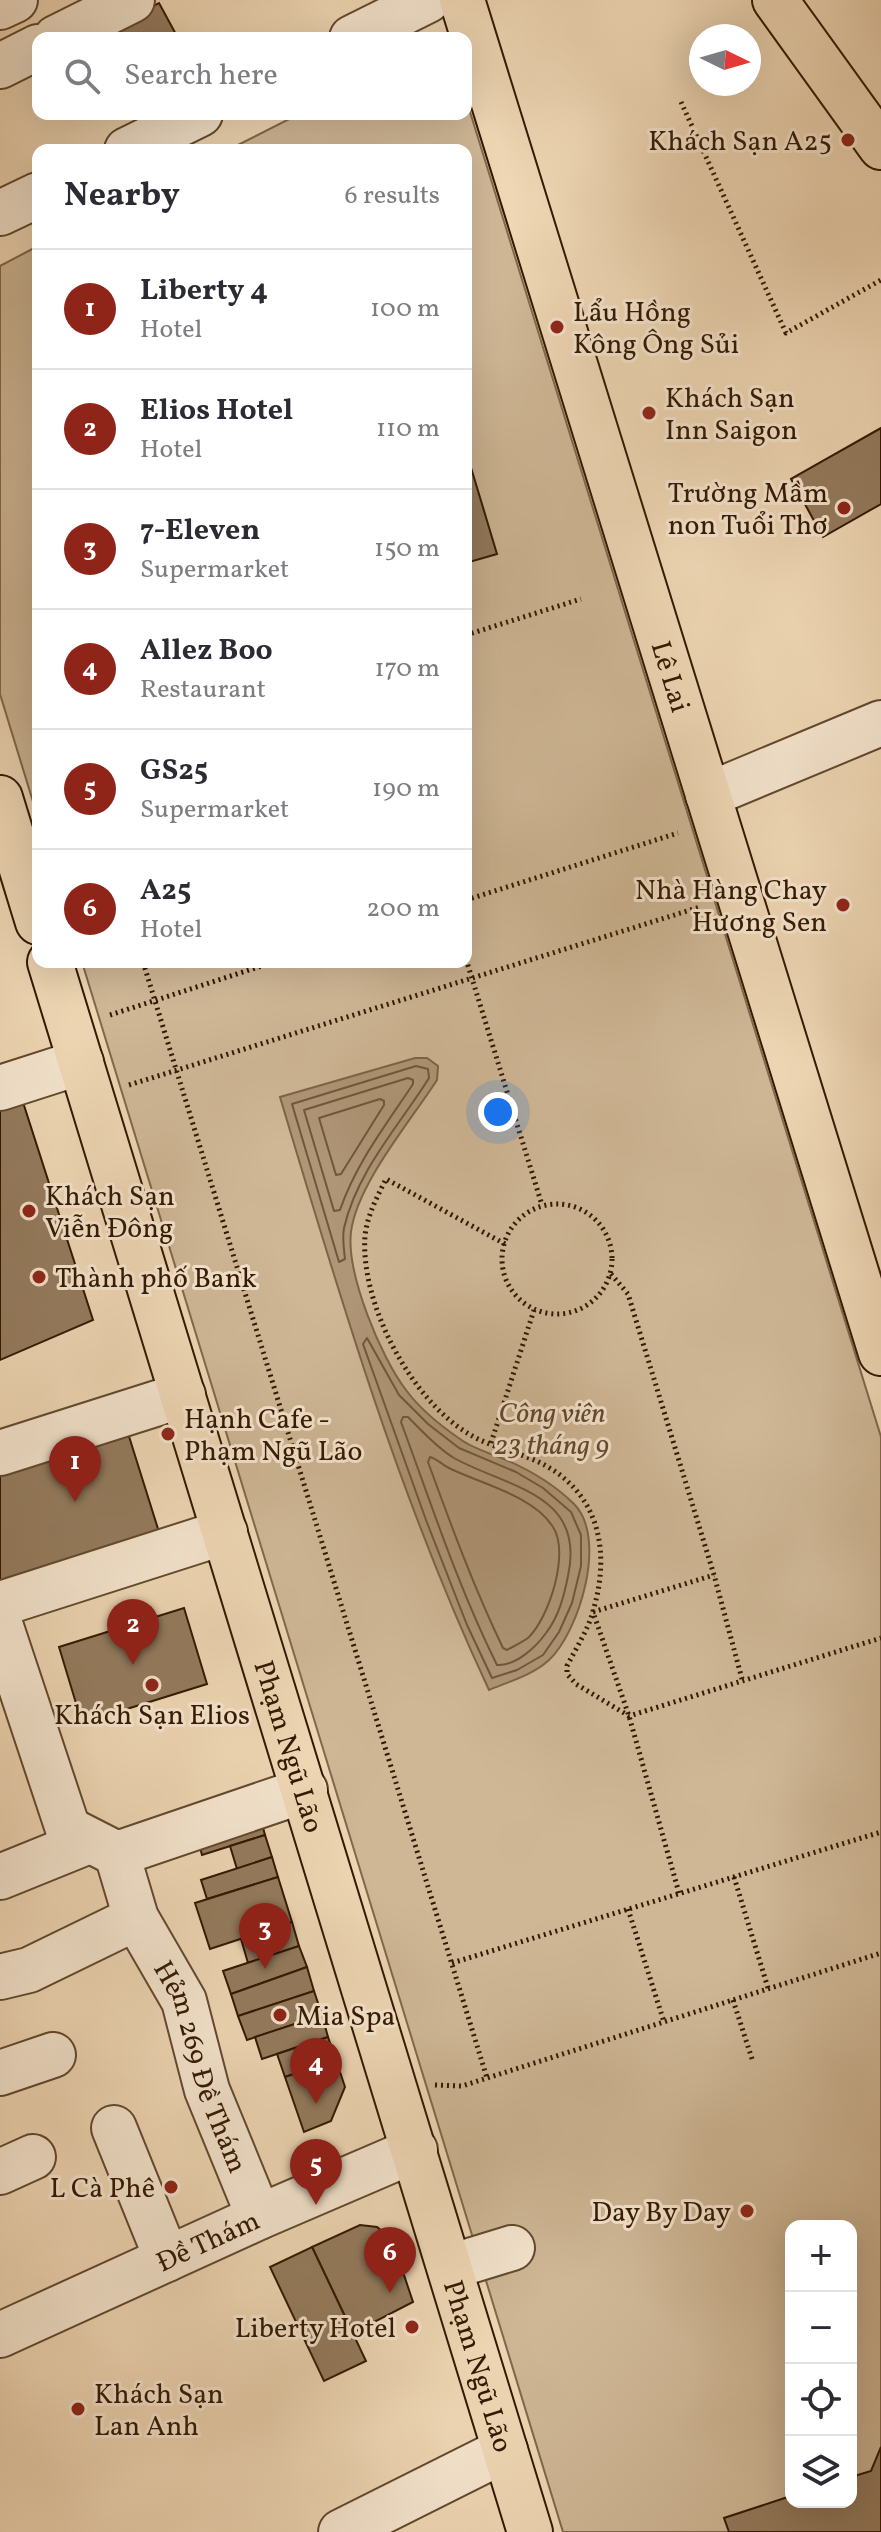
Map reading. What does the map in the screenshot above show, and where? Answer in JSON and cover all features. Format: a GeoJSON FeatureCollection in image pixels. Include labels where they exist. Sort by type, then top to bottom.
{"type":"FeatureCollection","features":[{"type":"Feature","properties":{"kind":"main road","name":"Lê Lai"},"geometry":{"type":"LineString","coordinates":[[462,0],[472,32]]}},
{"type":"Feature","properties":{"kind":"main road"},"geometry":{"type":"LineString","coordinates":[[775,0],[881,147]]}},
{"type":"Feature","properties":{"kind":"main road","name":"Lê Lai"},"geometry":{"type":"LineString","coordinates":[[472,32],[881,1353]]}},
{"type":"Feature","properties":{"kind":"main road"},"geometry":{"type":"LineString","coordinates":[[3,815],[32,904]]}},
{"type":"Feature","properties":{"kind":"main road","name":"Phạm Ngũ Lão"},"geometry":{"type":"LineString","coordinates":[[52,968],[530,2532]]}},
{"type":"Feature","properties":{"kind":"street"},"geometry":{"type":"LineString","coordinates":[[0,7],[15,0]]}},
{"type":"Feature","properties":{"kind":"street"},"geometry":{"type":"LineString","coordinates":[[68,32],[132,0]]}},
{"type":"Feature","properties":{"kind":"street"},"geometry":{"type":"LineString","coordinates":[[364,32],[428,0]]}},
{"type":"Feature","properties":{"kind":"street"},"geometry":{"type":"LineString","coordinates":[[0,66],[32,50]]}},
{"type":"Feature","properties":{"kind":"street"},"geometry":{"type":"LineString","coordinates":[[139,144],[188,120]]}},
{"type":"Feature","properties":{"kind":"street"},"geometry":{"type":"LineString","coordinates":[[0,213],[32,198]]}},
{"type":"Feature","properties":{"kind":"street"},"geometry":{"type":"LineString","coordinates":[[712,807],[881,723]]}},
{"type":"Feature","properties":{"kind":"street"},"geometry":{"type":"LineString","coordinates":[[0,1088],[81,1062]]}},
{"type":"Feature","properties":{"kind":"street"},"geometry":{"type":"LineString","coordinates":[[0,1453],[183,1395]]}},
{"type":"Feature","properties":{"kind":"street"},"geometry":{"type":"LineString","coordinates":[[0,1604],[225,1532]]}},
{"type":"Feature","properties":{"kind":"street"},"geometry":{"type":"LineString","coordinates":[[0,1624],[68,1829],[103,1847]]}},
{"type":"Feature","properties":{"kind":"street"},"geometry":{"type":"LineString","coordinates":[[0,1877],[305,1790]]}},
{"type":"Feature","properties":{"kind":"street","name":"Hẻm 269 Đề Thám"},"geometry":{"type":"LineString","coordinates":[[103,1847],[136,1918],[184,2001],[207,2090],[259,2217]]}},
{"type":"Feature","properties":{"kind":"street"},"geometry":{"type":"LineString","coordinates":[[0,1977],[29,1970],[136,1918]]}},
{"type":"Feature","properties":{"kind":"street"},"geometry":{"type":"LineString","coordinates":[[0,2073],[53,2055]]}},
{"type":"Feature","properties":{"kind":"street"},"geometry":{"type":"LineString","coordinates":[[114,2128],[167,2259]]}},
{"type":"Feature","properties":{"kind":"street","name":"Ðề Thám"},"geometry":{"type":"LineString","coordinates":[[3,2327],[415,2150]]}},
{"type":"Feature","properties":{"kind":"street"},"geometry":{"type":"LineString","coordinates":[[450,2267],[512,2248]]}},
{"type":"Feature","properties":{"kind":"street"},"geometry":{"type":"LineString","coordinates":[[341,2532],[505,2450]]}},
{"type":"Feature","properties":{"kind":"path"},"geometry":{"type":"LineString","coordinates":[[681,102],[786,333],[881,280]]}},
{"type":"Feature","properties":{"kind":"path"},"geometry":{"type":"LineString","coordinates":[[472,633],[581,599]]}},
{"type":"Feature","properties":{"kind":"path"},"geometry":{"type":"LineString","coordinates":[[472,898],[712,807]]}},
{"type":"Feature","properties":{"kind":"path"},"geometry":{"type":"LineString","coordinates":[[81,1062],[177,1070],[739,895]]}},
{"type":"Feature","properties":{"kind":"path"},"geometry":{"type":"LineString","coordinates":[[145,968],[487,2078]]}},
{"type":"Feature","properties":{"kind":"path"},"geometry":{"type":"LineString","coordinates":[[81,1062],[155,1000],[255,968]]}},
{"type":"Feature","properties":{"kind":"path"},"geometry":{"type":"LineString","coordinates":[[468,968],[542,1205]]}},
{"type":"Feature","properties":{"kind":"path"},"geometry":{"type":"LineString","coordinates":[[505,1244],[386,1179],[372,1208],[365,1235],[366,1266],[391,1343],[409,1377],[428,1400],[469,1434],[522,1453],[551,1469],[576,1489],[589,1506],[598,1528],[602,1551],[593,1612],[567,1666],[567,1674],[576,1684],[629,1716],[881,1638]]}},
{"type":"Feature","properties":{"kind":"path"},"geometry":{"type":"LineString","coordinates":[[563,1204],[581,1209],[597,1220],[608,1236],[613,1255],[611,1274],[602,1291],[589,1305],[572,1313],[553,1315],[534,1310],[519,1300],[509,1287],[503,1271],[505,1244],[515,1223],[542,1205],[563,1204]]}},
{"type":"Feature","properties":{"kind":"path"},"geometry":{"type":"LineString","coordinates":[[611,1274],[628,1294],[714,1575],[742,1679]]}},
{"type":"Feature","properties":{"kind":"path"},"geometry":{"type":"LineString","coordinates":[[491,1443],[534,1310]]}},
{"type":"Feature","properties":{"kind":"path"},"geometry":{"type":"LineString","coordinates":[[593,1612],[714,1575]]}},
{"type":"Feature","properties":{"kind":"path"},"geometry":{"type":"LineString","coordinates":[[593,1612],[629,1716],[679,1893]]}},
{"type":"Feature","properties":{"kind":"path"},"geometry":{"type":"LineString","coordinates":[[452,1963],[881,1832]]}},
{"type":"Feature","properties":{"kind":"path"},"geometry":{"type":"LineString","coordinates":[[734,1877],[768,1988]]}},
{"type":"Feature","properties":{"kind":"path"},"geometry":{"type":"LineString","coordinates":[[628,1909],[664,2022]]}},
{"type":"Feature","properties":{"kind":"path"},"geometry":{"type":"LineString","coordinates":[[426,2084],[462,2086],[881,1953]]}},
{"type":"Feature","properties":{"kind":"path"},"geometry":{"type":"LineString","coordinates":[[733,2000],[753,2062]]}},
{"type":"Feature","properties":{"kind":"green space","name":"Công viên 23 tháng 9"},"geometry":{"type":"Polygon","coordinates":[[[472,118],[881,1437],[881,2532],[563,2532],[84,968],[472,968],[472,144],[240,144],[287,120],[472,118]]]}},
{"type":"Feature","properties":{"kind":"green space"},"geometry":{"type":"Polygon","coordinates":[[[32,249],[32,798],[0,694],[0,266],[32,249]]]}},
{"type":"Feature","properties":{"kind":"water"},"geometry":{"type":"Polygon","coordinates":[[[415,1058],[427,1058],[438,1066],[437,1080],[374,1174],[355,1213],[351,1232],[354,1269],[367,1314],[396,1376],[418,1404],[465,1442],[523,1468],[558,1490],[574,1504],[584,1519],[589,1539],[586,1584],[560,1647],[536,1670],[489,1690],[427,1545],[400,1472],[349,1323],[280,1097],[415,1058]]]}},
{"type":"Feature","properties":{"kind":"building"},"geometry":{"type":"Polygon","coordinates":[[[159,3],[175,32],[101,32],[159,3]]]}},
{"type":"Feature","properties":{"kind":"building","name":"Trường Mầm non Tuổi Thơ"},"geometry":{"type":"Polygon","coordinates":[[[881,428],[881,504],[823,537],[791,479],[881,428]]]}},
{"type":"Feature","properties":{"kind":"building"},"geometry":{"type":"Polygon","coordinates":[[[472,471],[497,554],[472,561],[472,471]]]}},
{"type":"Feature","properties":{"kind":"building","name":"Khách Sạn Viễn Đông"},"geometry":{"type":"Polygon","coordinates":[[[21,1096],[93,1320],[0,1360],[0,1102],[21,1096]]]}},
{"type":"Feature","properties":{"kind":"building"},"geometry":{"type":"Polygon","coordinates":[[[127,1430],[159,1532],[0,1583],[0,1471],[127,1430]]]}},
{"type":"Feature","properties":{"kind":"building"},"geometry":{"type":"Polygon","coordinates":[[[184,1608],[207,1684],[82,1723],[59,1647],[184,1608]]]}},
{"type":"Feature","properties":{"kind":"building"},"geometry":{"type":"Polygon","coordinates":[[[260,1816],[265,1835],[202,1855],[197,1836],[260,1816]]]}},
{"type":"Feature","properties":{"kind":"building"},"geometry":{"type":"Polygon","coordinates":[[[265,1835],[272,1857],[237,1869],[230,1846],[265,1835]]]}},
{"type":"Feature","properties":{"kind":"building"},"geometry":{"type":"Polygon","coordinates":[[[272,1857],[278,1877],[207,1899],[201,1880],[272,1857]]]}},
{"type":"Feature","properties":{"kind":"building"},"geometry":{"type":"Polygon","coordinates":[[[278,1877],[292,1922],[210,1949],[195,1903],[278,1877]]]}},
{"type":"Feature","properties":{"kind":"building"},"geometry":{"type":"Polygon","coordinates":[[[292,1922],[299,1946],[248,1963],[241,1939],[292,1922]]]}},
{"type":"Feature","properties":{"kind":"building"},"geometry":{"type":"Polygon","coordinates":[[[299,1946],[307,1967],[231,1994],[223,1971],[299,1946]]]}},
{"type":"Feature","properties":{"kind":"building"},"geometry":{"type":"Polygon","coordinates":[[[307,1967],[314,1991],[238,2016],[231,1994],[307,1967]]]}},
{"type":"Feature","properties":{"kind":"building","name":"Mia Spa"},"geometry":{"type":"Polygon","coordinates":[[[314,1991],[322,2015],[247,2040],[238,2016],[314,1991]]]}},
{"type":"Feature","properties":{"kind":"building"},"geometry":{"type":"Polygon","coordinates":[[[322,2015],[328,2037],[262,2059],[255,2037],[322,2015]]]}},
{"type":"Feature","properties":{"kind":"building"},"geometry":{"type":"Polygon","coordinates":[[[328,2037],[336,2060],[285,2077],[277,2054],[328,2037]]]}},
{"type":"Feature","properties":{"kind":"building"},"geometry":{"type":"Polygon","coordinates":[[[336,2060],[345,2087],[331,2121],[304,2132],[285,2077],[336,2060]]]}},
{"type":"Feature","properties":{"kind":"building"},"geometry":{"type":"Polygon","coordinates":[[[360,2225],[377,2227],[392,2239],[413,2302],[353,2333],[312,2247],[360,2225]]]}},
{"type":"Feature","properties":{"kind":"building"},"geometry":{"type":"Polygon","coordinates":[[[312,2247],[366,2361],[324,2381],[270,2267],[312,2247]]]}},
{"type":"Feature","properties":{"kind":"building"},"geometry":{"type":"Polygon","coordinates":[[[881,2447],[881,2532],[729,2532],[724,2518],[785,2498],[785,2508],[857,2508],[857,2475],[871,2471],[881,2447]]]}},
{"type":"Feature","properties":{"kind":"place","name":"Khách Sạn A25"},"geometry":{"type":"Point","coordinates":[848,140]}},
{"type":"Feature","properties":{"kind":"place","name":"Lẩu Hồng Kông Ông Sủi"},"geometry":{"type":"Point","coordinates":[557,327]}},
{"type":"Feature","properties":{"kind":"place","name":"Khách Sạn Inn Saigon"},"geometry":{"type":"Point","coordinates":[649,413]}},
{"type":"Feature","properties":{"kind":"place","name":"Trường Mầm non Tuổi Thơ"},"geometry":{"type":"Point","coordinates":[844,508]}},
{"type":"Feature","properties":{"kind":"place","name":"Nhà Hàng Chay Hương Sen"},"geometry":{"type":"Point","coordinates":[843,905]}},
{"type":"Feature","properties":{"kind":"place","name":"Khách Sạn Viễn Đông"},"geometry":{"type":"Point","coordinates":[29,1211]}},
{"type":"Feature","properties":{"kind":"place","name":"Thành phố Bank"},"geometry":{"type":"Point","coordinates":[39,1277]}},
{"type":"Feature","properties":{"kind":"place","name":"Hạnh Cafe - Phạm Ngũ Lão"},"geometry":{"type":"Point","coordinates":[168,1434]}},
{"type":"Feature","properties":{"kind":"place","name":"Liberty 4"},"geometry":{"type":"Point","coordinates":[75,1502]}},
{"type":"Feature","properties":{"kind":"place","name":"Elios Hotel"},"geometry":{"type":"Point","coordinates":[133,1665]}},
{"type":"Feature","properties":{"kind":"place","name":"Khách Sạn Elios"},"geometry":{"type":"Point","coordinates":[152,1685]}},
{"type":"Feature","properties":{"kind":"place","name":"7-Eleven"},"geometry":{"type":"Point","coordinates":[265,1969]}},
{"type":"Feature","properties":{"kind":"place","name":"Mia Spa"},"geometry":{"type":"Point","coordinates":[280,2015]}},
{"type":"Feature","properties":{"kind":"place","name":"Allez Boo"},"geometry":{"type":"Point","coordinates":[316,2104]}},
{"type":"Feature","properties":{"kind":"place","name":"L Cà Phê"},"geometry":{"type":"Point","coordinates":[171,2187]}},
{"type":"Feature","properties":{"kind":"place","name":"GS25"},"geometry":{"type":"Point","coordinates":[316,2205]}},
{"type":"Feature","properties":{"kind":"place","name":"Day By Day"},"geometry":{"type":"Point","coordinates":[747,2211]}},
{"type":"Feature","properties":{"kind":"place","name":"A25"},"geometry":{"type":"Point","coordinates":[390,2293]}},
{"type":"Feature","properties":{"kind":"place","name":"Liberty Hotel"},"geometry":{"type":"Point","coordinates":[412,2327]}},
{"type":"Feature","properties":{"kind":"place","name":"Khách Sạn Lan Anh"},"geometry":{"type":"Point","coordinates":[78,2409]}}]}
